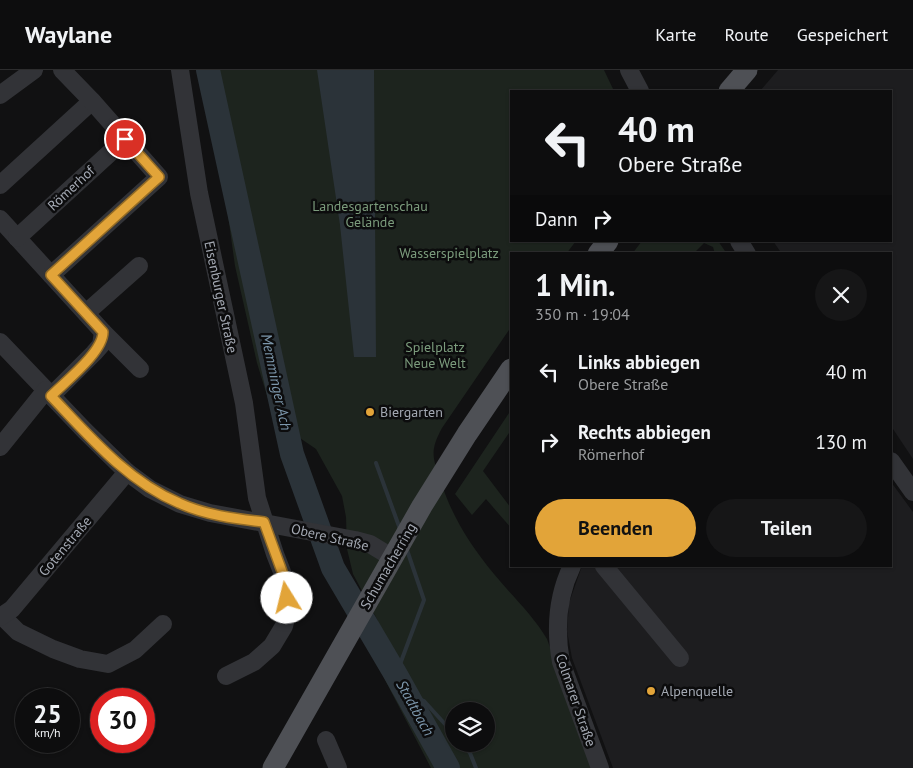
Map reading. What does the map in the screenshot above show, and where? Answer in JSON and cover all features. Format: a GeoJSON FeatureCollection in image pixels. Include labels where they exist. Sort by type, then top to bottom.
{"type":"FeatureCollection","features":[{"type":"Feature","properties":{"kind":"main road"},"geometry":{"type":"LineString","coordinates":[[730,90],[747,70]]}},
{"type":"Feature","properties":{"kind":"main road"},"geometry":{"type":"LineString","coordinates":[[600,252],[607,242]]}},
{"type":"Feature","properties":{"kind":"main road","name":"Schumacherring"},"geometry":{"type":"LineString","coordinates":[[273,768],[422,506],[510,370]]}},
{"type":"Feature","properties":{"kind":"street"},"geometry":{"type":"LineString","coordinates":[[0,95],[34,70]]}},
{"type":"Feature","properties":{"kind":"street"},"geometry":{"type":"LineString","coordinates":[[51,275],[159,177],[62,70]]}},
{"type":"Feature","properties":{"kind":"street","name":"Eisenburger Straße"},"geometry":{"type":"LineString","coordinates":[[180,70],[198,193],[242,393],[251,443],[257,498],[264,522]]}},
{"type":"Feature","properties":{"kind":"street"},"geometry":{"type":"LineString","coordinates":[[629,70],[639,90]]}},
{"type":"Feature","properties":{"kind":"street"},"geometry":{"type":"LineString","coordinates":[[0,185],[92,101]]}},
{"type":"Feature","properties":{"kind":"street","name":"Römerhof"},"geometry":{"type":"LineString","coordinates":[[17,238],[125,139]]}},
{"type":"Feature","properties":{"kind":"street"},"geometry":{"type":"LineString","coordinates":[[0,219],[103,332],[140,369]]}},
{"type":"Feature","properties":{"kind":"street"},"geometry":{"type":"LineString","coordinates":[[86,313],[139,266]]}},
{"type":"Feature","properties":{"kind":"street"},"geometry":{"type":"LineString","coordinates":[[0,447],[49,393],[94,353],[101,345],[103,332]]}},
{"type":"Feature","properties":{"kind":"street","name":"Obere Straße"},"geometry":{"type":"LineString","coordinates":[[0,342],[85,431],[127,472],[150,489],[180,504],[237,519],[327,534],[396,552]]}},
{"type":"Feature","properties":{"kind":"street"},"geometry":{"type":"LineString","coordinates":[[892,462],[913,492]]}},
{"type":"Feature","properties":{"kind":"street","name":"Gotenstraße"},"geometry":{"type":"LineString","coordinates":[[1,617],[12,609],[127,472]]}},
{"type":"Feature","properties":{"kind":"street","name":"Obere Straße"},"geometry":{"type":"LineString","coordinates":[[226,676],[254,662],[272,646],[284,626],[288,611],[284,577],[264,522]]}},
{"type":"Feature","properties":{"kind":"street","name":"Colmarer Straße"},"geometry":{"type":"LineString","coordinates":[[572,567],[560,600],[558,628],[561,662],[600,768]]}},
{"type":"Feature","properties":{"kind":"street"},"geometry":{"type":"LineString","coordinates":[[605,567],[680,658]]}},
{"type":"Feature","properties":{"kind":"street"},"geometry":{"type":"LineString","coordinates":[[1,617],[18,632],[53,649],[80,659],[108,664],[135,650],[163,624]]}},
{"type":"Feature","properties":{"kind":"street"},"geometry":{"type":"LineString","coordinates":[[326,740],[338,768]]}},
{"type":"Feature","properties":{"kind":"shaded area"},"geometry":{"type":"Polygon","coordinates":[[[317,70],[374,70],[376,357],[354,357],[340,225],[317,70]]]}},
{"type":"Feature","properties":{"kind":"shaded area"},"geometry":{"type":"Polygon","coordinates":[[[778,70],[913,70],[913,459],[892,428],[892,252],[781,252],[774,242],[892,242],[892,90],[761,90],[778,70]]]}},
{"type":"Feature","properties":{"kind":"shaded area"},"geometry":{"type":"Polygon","coordinates":[[[892,483],[913,512],[913,768],[613,768],[572,658],[567,631],[569,603],[582,567],[892,567],[892,483]]]}},
{"type":"Feature","properties":{"kind":"green space","name":"Landesgartenschau Gelände"},"geometry":{"type":"Polygon","coordinates":[[[208,70],[604,70],[614,90],[510,90],[510,242],[575,242],[568,252],[510,252],[510,328],[442,428],[434,449],[436,467],[445,495],[463,531],[547,639],[593,768],[431,768],[377,661],[375,646],[378,621],[353,574],[347,549],[346,517],[342,496],[316,449],[294,434],[272,412],[257,363],[235,266],[208,70]]]}},
{"type":"Feature","properties":{"kind":"green space"},"geometry":{"type":"Polygon","coordinates":[[[641,242],[719,242],[726,252],[714,252],[713,247],[704,243],[695,252],[634,252],[641,242]]]}},
{"type":"Feature","properties":{"kind":"green space"},"geometry":{"type":"Polygon","coordinates":[[[510,412],[510,431],[483,471],[510,507],[510,527],[486,499],[472,515],[455,494],[510,412]]]}},
{"type":"Feature","properties":{"kind":"waterway","name":"Memminger Ach"},"geometry":{"type":"LineString","coordinates":[[208,70],[292,454],[333,568],[448,768]]}},
{"type":"Feature","properties":{"kind":"waterway"},"geometry":{"type":"LineString","coordinates":[[376,463],[400,529]]}},
{"type":"Feature","properties":{"kind":"waterway"},"geometry":{"type":"LineString","coordinates":[[396,675],[424,600],[407,550]]}},
{"type":"Feature","properties":{"kind":"waterway","name":"Stadtbach"},"geometry":{"type":"LineString","coordinates":[[408,694],[424,701],[445,724]]}},
{"type":"Feature","properties":{"kind":"waterway"},"geometry":{"type":"LineString","coordinates":[[469,752],[476,768]]}},
{"type":"Feature","properties":{"kind":"place","name":"Biergarten"},"geometry":{"type":"Point","coordinates":[370,412]}},
{"type":"Feature","properties":{"kind":"place","name":"Alpenquelle"},"geometry":{"type":"Point","coordinates":[651,691]}},
{"type":"Feature","properties":{"kind":"route"},"geometry":{"type":"LineString","coordinates":[[125,139],[159,177],[51,275],[103,332],[103,338],[101,345],[94,353],[51,396],[127,472],[150,489],[180,504],[237,519],[264,522],[284,577],[287,598]]}},
{"type":"Feature","properties":{"kind":"park label","name":"Wasserspielplatz"},"geometry":{"type":"Point","coordinates":[449,253]}},
{"type":"Feature","properties":{"kind":"park label","name":"Spielplatz Neue Welt"},"geometry":{"type":"Point","coordinates":[435,356]}}]}
